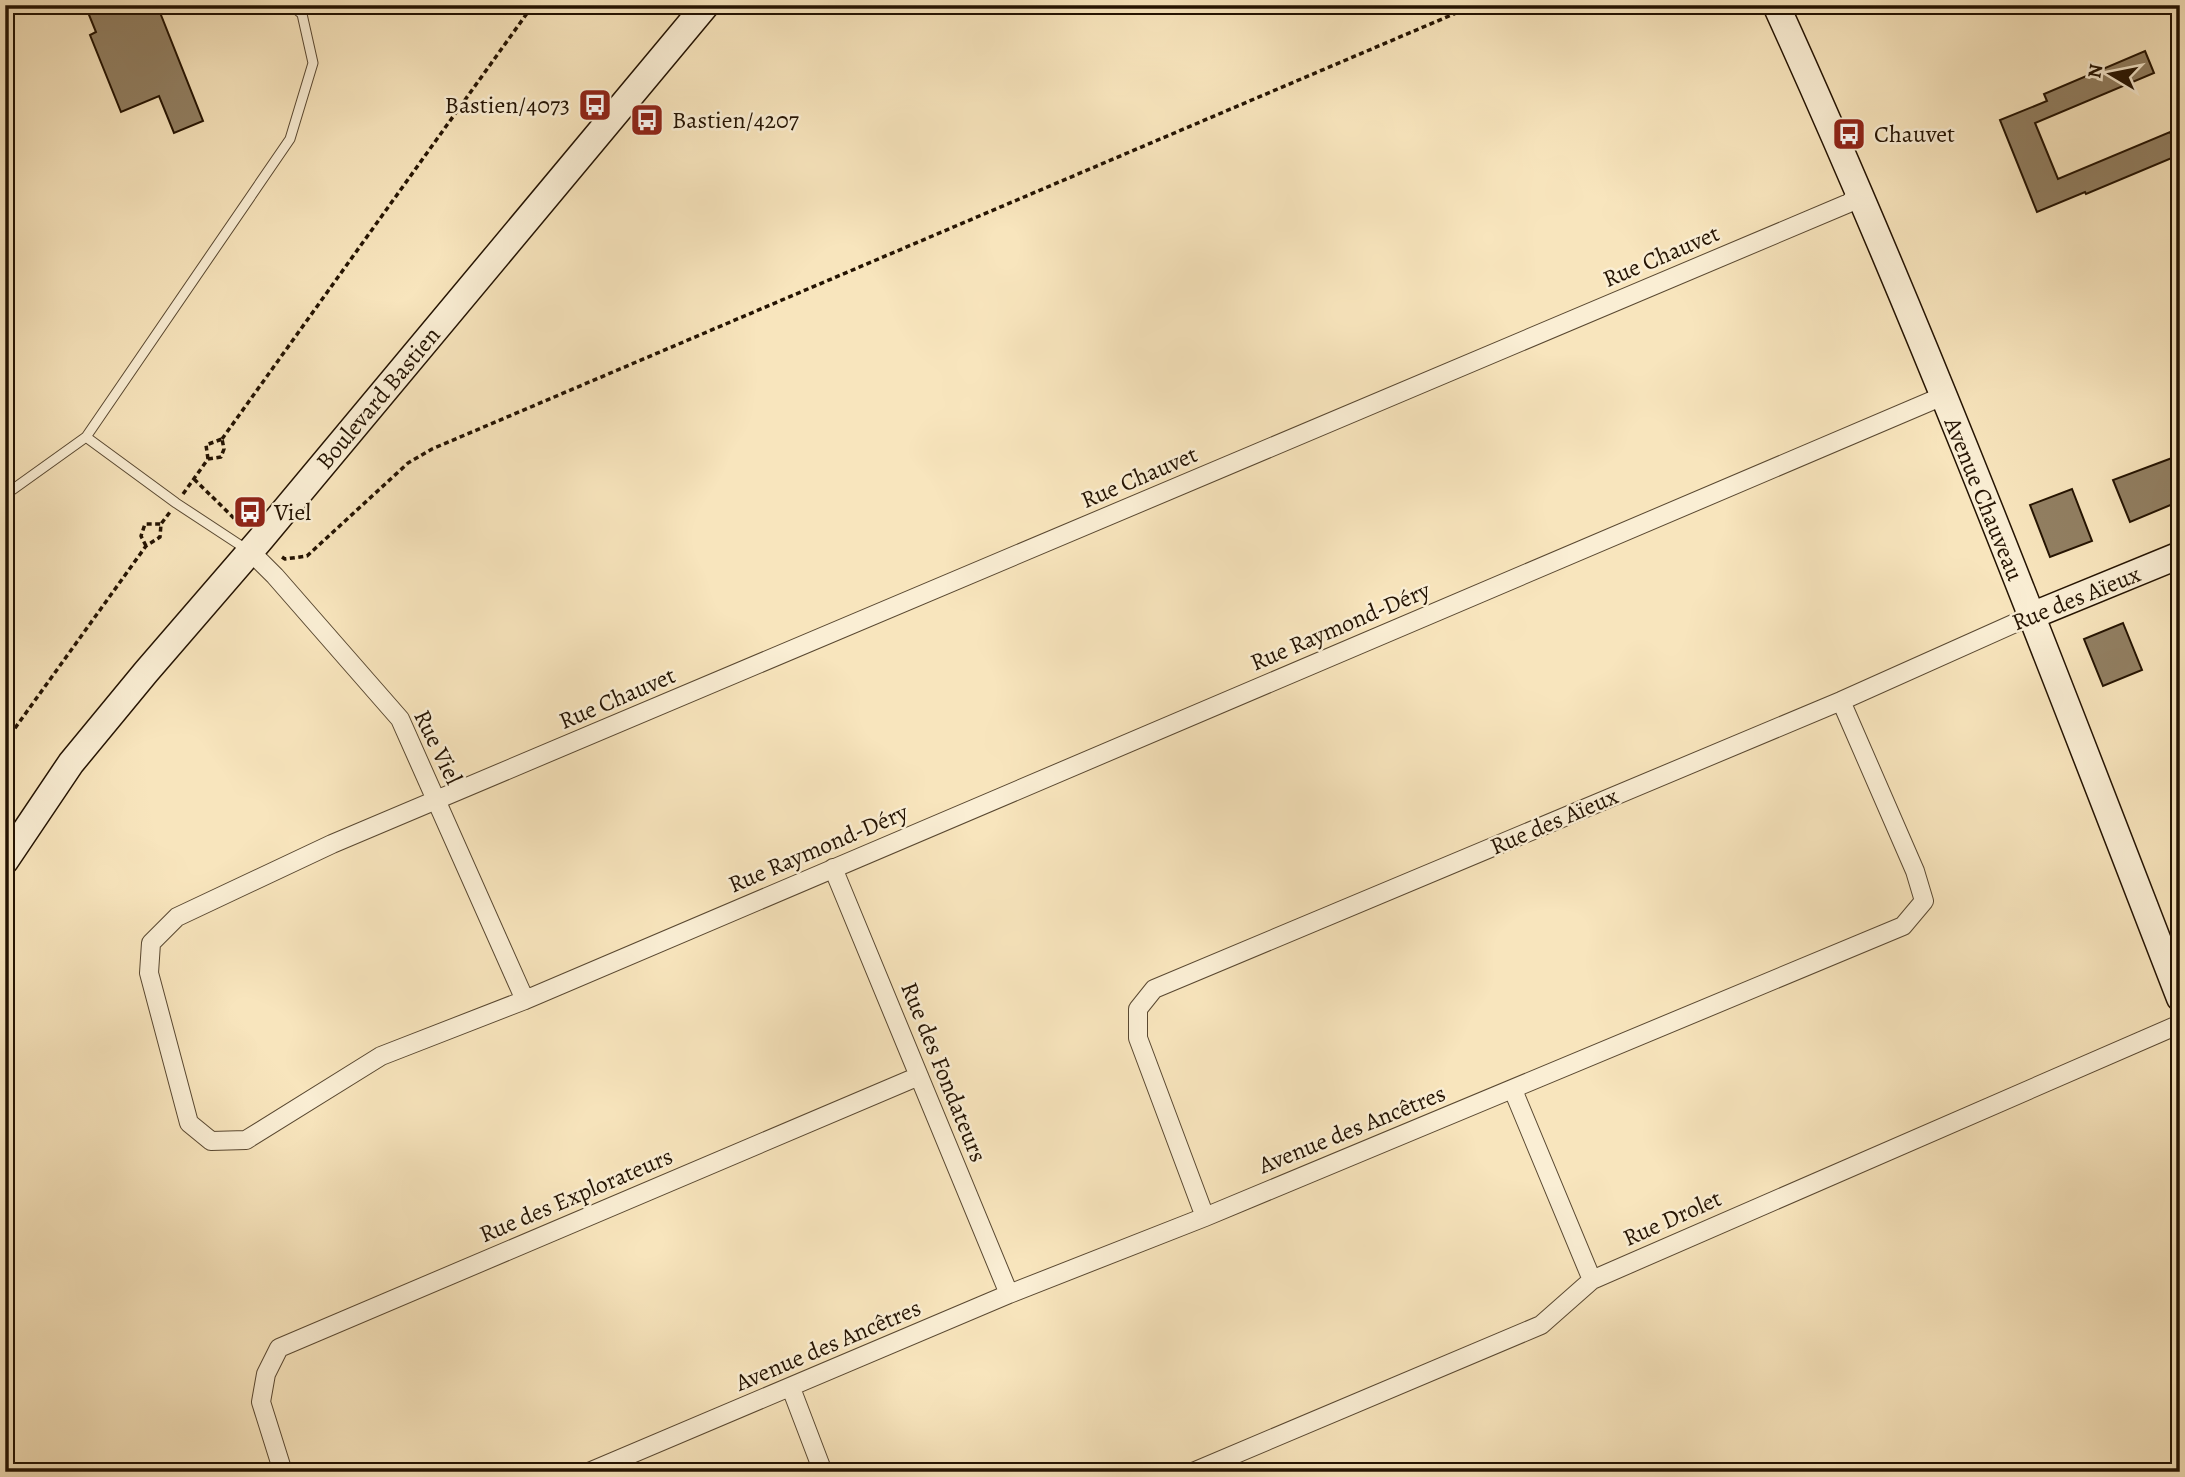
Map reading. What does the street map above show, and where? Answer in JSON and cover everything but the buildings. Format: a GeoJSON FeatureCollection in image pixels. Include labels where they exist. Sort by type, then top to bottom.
{"type":"FeatureCollection","features":[{"type":"Feature","properties":{"kind":"main road","name":"Boulevard Bastien"},"geometry":{"type":"LineString","coordinates":[[5,861],[71,763],[706,5]]}},
{"type":"Feature","properties":{"kind":"main road","name":"Avenue Chauveau"},"geometry":{"type":"LineString","coordinates":[[1776,5],[1819,100],[1943,397],[2180,998]]}},
{"type":"Feature","properties":{"kind":"main road","name":"Rue des Aïeux"},"geometry":{"type":"LineString","coordinates":[[2031,616],[2180,555]]}},
{"type":"Feature","properties":{"kind":"street","name":"Rue Chauvet"},"geometry":{"type":"LineString","coordinates":[[436,801],[1849,203],[1858,194]]}},
{"type":"Feature","properties":{"kind":"street","name":"Rue Raymond-Déry"},"geometry":{"type":"LineString","coordinates":[[436,801],[332,844],[177,917],[151,943],[149,973],[189,1123],[211,1141],[246,1140],[381,1056],[525,1000],[1943,397]]}},
{"type":"Feature","properties":{"kind":"street","name":"Rue Viel"},"geometry":{"type":"LineString","coordinates":[[255,546],[275,576],[400,719],[525,1000]]}},
{"type":"Feature","properties":{"kind":"street","name":"Rue des Aïeux"},"geometry":{"type":"LineString","coordinates":[[1205,1217],[1138,1038],[1138,1009],[1154,989],[1842,701],[2031,616]]}},
{"type":"Feature","properties":{"kind":"street","name":"Avenue des Ancêtres"},"geometry":{"type":"LineString","coordinates":[[589,1472],[1009,1294],[1205,1217],[1903,926],[1924,901],[1915,871],[1842,701]]}},
{"type":"Feature","properties":{"kind":"street","name":"Rue des Fondateurs"},"geometry":{"type":"LineString","coordinates":[[833,868],[1009,1294]]}},
{"type":"Feature","properties":{"kind":"street","name":"Rue Drolet"},"geometry":{"type":"LineString","coordinates":[[1194,1472],[1541,1325],[1592,1280],[2180,1024]]}},
{"type":"Feature","properties":{"kind":"street","name":"Rue des Explorateurs"},"geometry":{"type":"LineString","coordinates":[[283,1472],[261,1402],[266,1374],[279,1348],[919,1076]]}},
{"type":"Feature","properties":{"kind":"street"},"geometry":{"type":"LineString","coordinates":[[1513,1090],[1592,1280]]}},
{"type":"Feature","properties":{"kind":"street"},"geometry":{"type":"LineString","coordinates":[[791,1388],[823,1472]]}},
{"type":"Feature","properties":{"kind":"lane"},"geometry":{"type":"LineString","coordinates":[[5,495],[86,437],[290,139],[313,63],[302,14],[291,5]]}},
{"type":"Feature","properties":{"kind":"lane"},"geometry":{"type":"LineString","coordinates":[[86,437],[176,503],[255,546]]}},
{"type":"Feature","properties":{"kind":"path"},"geometry":{"type":"LineString","coordinates":[[183,496],[208,459],[206,445],[222,439],[533,5]]}},
{"type":"Feature","properties":{"kind":"path"},"geometry":{"type":"LineString","coordinates":[[194,479],[242,527],[255,546],[285,559],[307,556],[408,463],[432,449],[1475,5]]}},
{"type":"Feature","properties":{"kind":"path"},"geometry":{"type":"LineString","coordinates":[[208,459],[221,457],[224,449],[222,439]]}},
{"type":"Feature","properties":{"kind":"path"},"geometry":{"type":"LineString","coordinates":[[5,743],[146,546],[160,537],[161,524],[169,514]]}},
{"type":"Feature","properties":{"kind":"path"},"geometry":{"type":"LineString","coordinates":[[146,546],[141,536],[145,524],[161,524]]}},
{"type":"Feature","properties":{"kind":"place","name":"Bastien/4073"},"geometry":{"type":"Point","coordinates":[595,105]}},
{"type":"Feature","properties":{"kind":"place","name":"Bastien/4207"},"geometry":{"type":"Point","coordinates":[647,120]}},
{"type":"Feature","properties":{"kind":"place","name":"Chauvet"},"geometry":{"type":"Point","coordinates":[1849,134]}},
{"type":"Feature","properties":{"kind":"place","name":"Viel"},"geometry":{"type":"Point","coordinates":[250,512]}}]}
